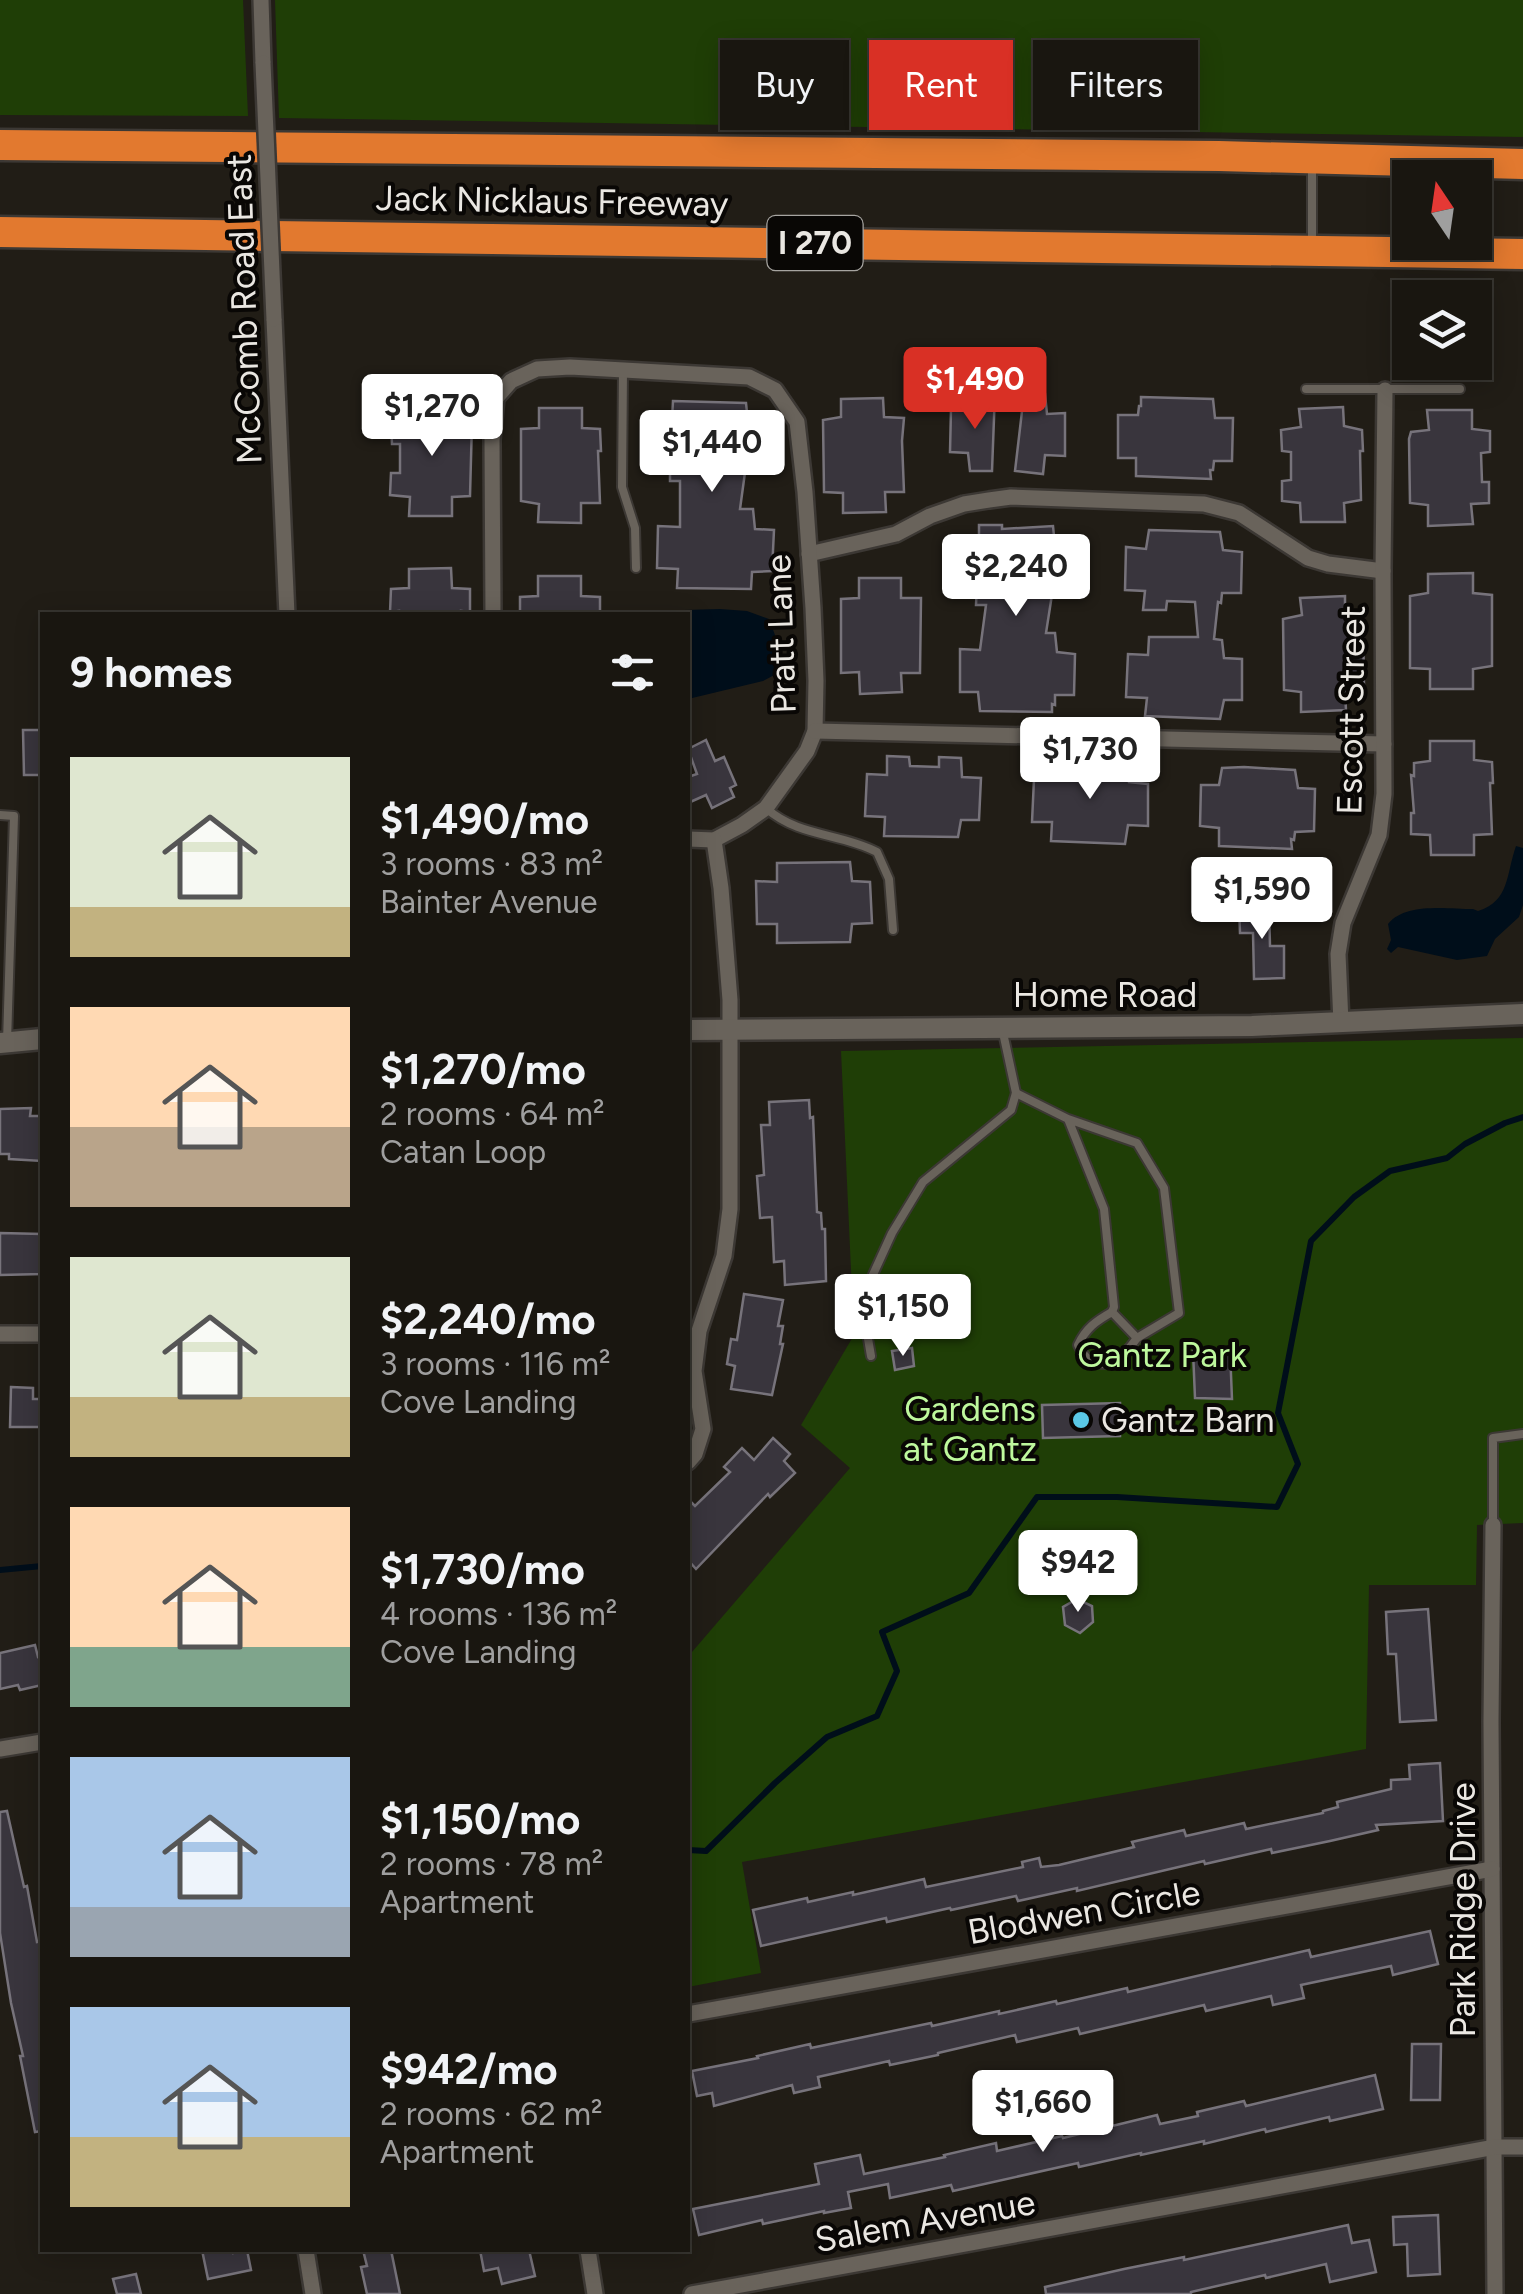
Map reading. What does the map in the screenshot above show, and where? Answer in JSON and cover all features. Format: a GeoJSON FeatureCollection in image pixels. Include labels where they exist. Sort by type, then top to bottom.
{"type":"FeatureCollection","features":[{"type":"Feature","properties":{"kind":"highway","name":"Jack Nicklaus Freeway"},"geometry":{"type":"LineString","coordinates":[[0,145],[1523,164]]}},
{"type":"Feature","properties":{"kind":"highway","name":"Jack Nicklaus Freeway"},"geometry":{"type":"LineString","coordinates":[[0,232],[1523,254]]}},
{"type":"Feature","properties":{"kind":"street","name":"McComb Road East"},"geometry":{"type":"LineString","coordinates":[[260,0],[287,612]]}},
{"type":"Feature","properties":{"kind":"street"},"geometry":{"type":"LineString","coordinates":[[493,612],[492,440],[496,398],[512,381],[537,369],[570,366],[623,370]]}},
{"type":"Feature","properties":{"kind":"street","name":"Pratt Lane"},"geometry":{"type":"LineString","coordinates":[[623,370],[749,376],[775,390],[796,422],[809,554],[815,731],[807,751],[766,808],[714,840]]}},
{"type":"Feature","properties":{"kind":"street","name":"Escott Street"},"geometry":{"type":"LineString","coordinates":[[1340,1023],[1340,938],[1379,835],[1384,794],[1385,390]]}},
{"type":"Feature","properties":{"kind":"street"},"geometry":{"type":"LineString","coordinates":[[809,554],[896,534],[964,504],[1011,497],[1222,506],[1238,512],[1308,558],[1382,571]]}},
{"type":"Feature","properties":{"kind":"street"},"geometry":{"type":"LineString","coordinates":[[815,731],[1384,744]]}},
{"type":"Feature","properties":{"kind":"street"},"geometry":{"type":"LineString","coordinates":[[690,839],[714,840],[731,1030],[730,1209],[724,1256],[699,1332],[694,1371],[703,1429],[690,1460]]}},
{"type":"Feature","properties":{"kind":"street","name":"Home Road"},"geometry":{"type":"LineString","coordinates":[[690,1030],[1252,1026],[1523,1014]]}},
{"type":"Feature","properties":{"kind":"street"},"geometry":{"type":"LineString","coordinates":[[4,1042],[40,1039]]}},
{"type":"Feature","properties":{"kind":"street"},"geometry":{"type":"LineString","coordinates":[[0,1334],[40,1334]]}},
{"type":"Feature","properties":{"kind":"street","name":"Park Ridge Drive"},"geometry":{"type":"LineString","coordinates":[[1494,1525],[1491,1722],[1495,2294]]}},
{"type":"Feature","properties":{"kind":"street"},"geometry":{"type":"LineString","coordinates":[[0,1749],[40,1742]]}},
{"type":"Feature","properties":{"kind":"street","name":"Blodwen Circle"},"geometry":{"type":"LineString","coordinates":[[690,2014],[1492,1869]]}},
{"type":"Feature","properties":{"kind":"street","name":"Salem Avenue"},"geometry":{"type":"LineString","coordinates":[[692,2294],[1495,2147],[1523,2147]]}},
{"type":"Feature","properties":{"kind":"street"},"geometry":{"type":"LineString","coordinates":[[306,2252],[313,2294]]}},
{"type":"Feature","properties":{"kind":"street"},"geometry":{"type":"LineString","coordinates":[[588,2252],[596,2294]]}},
{"type":"Feature","properties":{"kind":"lane"},"geometry":{"type":"LineString","coordinates":[[1312,159],[1312,251]]}},
{"type":"Feature","properties":{"kind":"lane"},"geometry":{"type":"LineString","coordinates":[[623,370],[622,487],[634,528],[636,568]]}},
{"type":"Feature","properties":{"kind":"lane"},"geometry":{"type":"LineString","coordinates":[[415,384],[451,382],[476,387],[496,398]]}},
{"type":"Feature","properties":{"kind":"lane"},"geometry":{"type":"LineString","coordinates":[[1306,389],[1460,390]]}},
{"type":"Feature","properties":{"kind":"lane"},"geometry":{"type":"LineString","coordinates":[[766,808],[780,820],[800,828],[868,846],[877,852],[889,879],[893,930]]}},
{"type":"Feature","properties":{"kind":"lane"},"geometry":{"type":"LineString","coordinates":[[0,815],[14,816],[4,1042]]}},
{"type":"Feature","properties":{"kind":"lane"},"geometry":{"type":"LineString","coordinates":[[871,1356],[866,1326],[871,1280],[892,1234],[923,1182],[1012,1110],[1016,1093],[1002,1028]]}},
{"type":"Feature","properties":{"kind":"lane"},"geometry":{"type":"LineString","coordinates":[[1016,1093],[1068,1119],[1137,1143],[1164,1188],[1180,1314],[1137,1338],[1121,1357],[1108,1364],[1084,1357],[1078,1345],[1084,1332],[1114,1307],[1104,1209],[1068,1119]]}},
{"type":"Feature","properties":{"kind":"lane"},"geometry":{"type":"LineString","coordinates":[[1112,1312],[1137,1338]]}},
{"type":"Feature","properties":{"kind":"lane"},"geometry":{"type":"LineString","coordinates":[[1494,1525],[1493,1438],[1523,1434]]}},
{"type":"Feature","properties":{"kind":"green space"},"geometry":{"type":"Polygon","coordinates":[[[0,0],[243,0],[248,116],[0,115],[0,0]]]}},
{"type":"Feature","properties":{"kind":"green space"},"geometry":{"type":"Polygon","coordinates":[[[275,0],[1523,0],[1523,137],[1065,130],[1198,130],[1198,40],[1033,40],[1033,130],[1013,129],[1013,40],[869,40],[869,127],[849,127],[849,40],[720,40],[720,125],[279,118],[275,0]]]}},
{"type":"Feature","properties":{"kind":"green space","name":"Gantz Park"},"geometry":{"type":"Polygon","coordinates":[[[1523,1038],[1523,1523],[1477,1525],[1476,1585],[1369,1585],[1366,1749],[742,1862],[761,1973],[690,1987],[690,1652],[850,1468],[801,1425],[854,1335],[841,1051],[1523,1038]]]}},
{"type":"Feature","properties":{"kind":"water"},"geometry":{"type":"Polygon","coordinates":[[[747,611],[769,619],[780,672],[763,681],[690,699],[690,612],[677,612],[747,611]]]}},
{"type":"Feature","properties":{"kind":"water"},"geometry":{"type":"Polygon","coordinates":[[[1516,846],[1523,848],[1523,905],[1519,917],[1495,939],[1487,956],[1457,960],[1398,947],[1391,953],[1387,949],[1391,940],[1388,924],[1405,912],[1440,908],[1478,911],[1496,901],[1516,846]]]}},
{"type":"Feature","properties":{"kind":"building"},"geometry":{"type":"Polygon","coordinates":[[[974,392],[995,392],[992,471],[970,471],[968,453],[950,452],[951,409],[971,410],[974,392]]]}},
{"type":"Feature","properties":{"kind":"building"},"geometry":{"type":"Polygon","coordinates":[[[1024,394],[1045,394],[1047,414],[1065,413],[1065,456],[1045,455],[1043,474],[1015,471],[1024,394]]]}},
{"type":"Feature","properties":{"kind":"building"},"geometry":{"type":"Polygon","coordinates":[[[1141,397],[1213,399],[1215,418],[1233,418],[1232,461],[1214,461],[1211,479],[1136,476],[1136,458],[1118,458],[1118,415],[1138,415],[1141,397]]]}},
{"type":"Feature","properties":{"kind":"building"},"geometry":{"type":"Polygon","coordinates":[[[883,398],[884,417],[904,418],[904,492],[885,492],[886,512],[843,513],[843,493],[824,492],[823,420],[841,417],[841,399],[883,398]]]}},
{"type":"Feature","properties":{"kind":"building"},"geometry":{"type":"Polygon","coordinates":[[[410,401],[452,401],[453,422],[472,422],[470,496],[452,497],[452,516],[409,516],[410,497],[390,495],[391,473],[400,473],[400,444],[392,444],[391,423],[410,421],[410,401]]]}},
{"type":"Feature","properties":{"kind":"building"},"geometry":{"type":"Polygon","coordinates":[[[673,401],[746,403],[748,422],[766,422],[764,465],[746,465],[740,509],[753,509],[755,529],[774,530],[772,571],[752,572],[751,589],[677,588],[678,569],[657,568],[658,526],[680,527],[680,481],[670,481],[670,463],[650,461],[652,419],[672,420],[673,401]]]}},
{"type":"Feature","properties":{"kind":"building"},"geometry":{"type":"Polygon","coordinates":[[[1343,407],[1344,426],[1362,430],[1361,500],[1344,503],[1345,522],[1301,522],[1300,503],[1282,501],[1282,481],[1291,480],[1291,452],[1282,451],[1281,430],[1301,427],[1299,409],[1343,407]]]}},
{"type":"Feature","properties":{"kind":"building"},"geometry":{"type":"Polygon","coordinates":[[[539,408],[582,408],[582,428],[600,429],[600,503],[581,503],[581,523],[538,522],[539,504],[521,501],[521,429],[539,428],[539,408]]]}},
{"type":"Feature","properties":{"kind":"building"},"geometry":{"type":"Polygon","coordinates":[[[1427,410],[1472,410],[1472,429],[1490,431],[1490,452],[1481,453],[1482,482],[1489,482],[1489,503],[1471,504],[1473,524],[1428,526],[1428,505],[1410,503],[1409,439],[1411,432],[1429,430],[1427,410]]]}},
{"type":"Feature","properties":{"kind":"building"},"geometry":{"type":"Polygon","coordinates":[[[979,525],[1002,525],[1002,529],[1053,526],[1055,546],[1073,547],[1073,589],[1053,588],[1046,633],[1055,633],[1057,652],[1075,654],[1074,695],[1055,695],[1052,712],[980,711],[978,692],[960,692],[960,649],[980,650],[986,605],[976,605],[977,584],[958,585],[958,544],[979,543],[979,525]]]}},
{"type":"Feature","properties":{"kind":"building"},"geometry":{"type":"Polygon","coordinates":[[[1149,530],[1220,532],[1223,550],[1242,552],[1241,593],[1222,593],[1214,639],[1222,640],[1224,658],[1242,659],[1242,700],[1224,700],[1220,719],[1145,716],[1147,698],[1126,697],[1128,654],[1148,655],[1149,637],[1198,637],[1195,602],[1167,601],[1166,610],[1143,610],[1145,591],[1125,590],[1126,547],[1146,549],[1149,530]]]}},
{"type":"Feature","properties":{"kind":"building"},"geometry":{"type":"Polygon","coordinates":[[[451,568],[452,588],[470,589],[470,612],[390,612],[391,589],[409,588],[409,569],[451,568]]]}},
{"type":"Feature","properties":{"kind":"building"},"geometry":{"type":"Polygon","coordinates":[[[1473,573],[1473,593],[1492,595],[1492,666],[1473,669],[1473,689],[1430,689],[1430,669],[1410,668],[1410,596],[1428,593],[1428,574],[1473,573]]]}},
{"type":"Feature","properties":{"kind":"building"},"geometry":{"type":"Polygon","coordinates":[[[538,576],[581,576],[581,596],[600,597],[600,612],[520,612],[520,597],[538,596],[538,576]]]}},
{"type":"Feature","properties":{"kind":"building"},"geometry":{"type":"Polygon","coordinates":[[[859,578],[901,578],[901,598],[921,598],[920,673],[901,673],[902,692],[860,694],[859,672],[841,673],[841,599],[859,598],[859,578]]]}},
{"type":"Feature","properties":{"kind":"building"},"geometry":{"type":"Polygon","coordinates":[[[1345,596],[1345,615],[1363,618],[1364,688],[1345,692],[1346,710],[1301,712],[1301,692],[1284,690],[1283,619],[1302,615],[1300,598],[1345,596]]]}},
{"type":"Feature","properties":{"kind":"building"},"geometry":{"type":"Polygon","coordinates":[[[23,730],[40,730],[40,775],[24,775],[23,730]]]}},
{"type":"Feature","properties":{"kind":"building"},"geometry":{"type":"Polygon","coordinates":[[[706,740],[715,761],[724,757],[736,785],[730,788],[734,797],[712,808],[706,795],[690,802],[690,776],[697,774],[690,748],[706,740]]]}},
{"type":"Feature","properties":{"kind":"building"},"geometry":{"type":"Polygon","coordinates":[[[1430,741],[1474,741],[1474,760],[1492,762],[1492,834],[1474,835],[1474,855],[1431,855],[1430,835],[1411,834],[1411,775],[1414,776],[1414,763],[1430,761],[1430,741]]]}},
{"type":"Feature","properties":{"kind":"building"},"geometry":{"type":"Polygon","coordinates":[[[887,756],[909,757],[910,766],[939,767],[939,757],[961,758],[962,777],[981,778],[979,820],[961,820],[958,837],[884,836],[885,817],[865,816],[867,774],[887,775],[887,756]]]}},
{"type":"Feature","properties":{"kind":"building"},"geometry":{"type":"Polygon","coordinates":[[[1055,761],[1128,763],[1129,782],[1148,784],[1148,826],[1128,825],[1125,844],[1051,841],[1052,822],[1032,822],[1034,779],[1054,780],[1055,761]]]}},
{"type":"Feature","properties":{"kind":"building"},"geometry":{"type":"Polygon","coordinates":[[[1222,768],[1295,770],[1298,788],[1315,789],[1314,831],[1295,832],[1292,849],[1219,846],[1219,828],[1200,826],[1201,785],[1219,785],[1222,768]]]}},
{"type":"Feature","properties":{"kind":"building"},"geometry":{"type":"Polygon","coordinates":[[[850,862],[852,881],[870,882],[872,923],[852,924],[850,942],[777,943],[777,924],[757,924],[756,881],[777,882],[777,863],[850,862]]]}},
{"type":"Feature","properties":{"kind":"building"},"geometry":{"type":"Polygon","coordinates":[[[1239,905],[1269,905],[1270,946],[1284,946],[1284,978],[1254,979],[1253,933],[1240,933],[1239,905]]]}},
{"type":"Feature","properties":{"kind":"building"},"geometry":{"type":"Polygon","coordinates":[[[809,1100],[817,1212],[821,1213],[825,1229],[826,1281],[785,1285],[784,1261],[774,1262],[772,1217],[760,1218],[757,1176],[764,1175],[761,1125],[770,1125],[769,1102],[809,1100]]]}},
{"type":"Feature","properties":{"kind":"building"},"geometry":{"type":"Polygon","coordinates":[[[31,1108],[30,1116],[40,1116],[40,1161],[9,1159],[9,1154],[0,1154],[0,1109],[31,1108]]]}},
{"type":"Feature","properties":{"kind":"building"},"geometry":{"type":"Polygon","coordinates":[[[0,1233],[40,1234],[40,1274],[0,1275],[0,1233]]]}},
{"type":"Feature","properties":{"kind":"building"},"geometry":{"type":"Polygon","coordinates":[[[947,1279],[956,1314],[912,1325],[903,1287],[947,1279]]]}},
{"type":"Feature","properties":{"kind":"building"},"geometry":{"type":"Polygon","coordinates":[[[744,1294],[783,1300],[778,1326],[783,1326],[783,1344],[772,1395],[731,1389],[735,1366],[727,1364],[731,1339],[737,1340],[744,1294]]]}},
{"type":"Feature","properties":{"kind":"building"},"geometry":{"type":"Polygon","coordinates":[[[912,1348],[914,1366],[895,1370],[892,1351],[912,1348]]]}},
{"type":"Feature","properties":{"kind":"building"},"geometry":{"type":"Polygon","coordinates":[[[1230,1350],[1232,1399],[1195,1398],[1193,1351],[1230,1350]]]}},
{"type":"Feature","properties":{"kind":"building"},"geometry":{"type":"Polygon","coordinates":[[[11,1387],[33,1388],[33,1399],[40,1399],[40,1427],[10,1427],[11,1387]]]}},
{"type":"Feature","properties":{"kind":"building","name":"Gantz Barn"},"geometry":{"type":"Polygon","coordinates":[[[1120,1403],[1120,1436],[1043,1438],[1042,1405],[1120,1403]]]}},
{"type":"Feature","properties":{"kind":"building"},"geometry":{"type":"Polygon","coordinates":[[[773,1438],[790,1454],[784,1461],[795,1473],[770,1497],[768,1494],[696,1569],[690,1562],[690,1501],[695,1506],[730,1472],[724,1467],[742,1448],[754,1460],[773,1438]]]}},
{"type":"Feature","properties":{"kind":"building"},"geometry":{"type":"Polygon","coordinates":[[[1077,1599],[1092,1606],[1093,1622],[1080,1633],[1065,1625],[1063,1607],[1077,1599]]]}},
{"type":"Feature","properties":{"kind":"building"},"geometry":{"type":"Polygon","coordinates":[[[1428,1609],[1436,1720],[1400,1722],[1396,1654],[1388,1654],[1386,1612],[1428,1609]]]}},
{"type":"Feature","properties":{"kind":"building"},"geometry":{"type":"Polygon","coordinates":[[[35,1645],[40,1656],[40,1685],[0,1689],[0,1653],[35,1645]]]}},
{"type":"Feature","properties":{"kind":"building"},"geometry":{"type":"Polygon","coordinates":[[[1440,1763],[1443,1821],[1376,1825],[1378,1830],[1272,1853],[1271,1849],[1205,1864],[1204,1861],[1018,1901],[1016,1896],[887,1922],[886,1918],[761,1946],[753,1910],[807,1898],[808,1902],[853,1895],[924,1879],[926,1887],[1023,1867],[1022,1862],[1039,1858],[1041,1867],[1059,1865],[1184,1830],[1186,1836],[1244,1823],[1246,1829],[1323,1813],[1338,1807],[1337,1802],[1391,1789],[1391,1780],[1410,1779],[1409,1765],[1440,1763]]]}},
{"type":"Feature","properties":{"kind":"building"},"geometry":{"type":"Polygon","coordinates":[[[7,1811],[37,1942],[40,1941],[40,2131],[35,2132],[0,1933],[0,1812],[7,1811]]]}},
{"type":"Feature","properties":{"kind":"building"},"geometry":{"type":"Polygon","coordinates":[[[1430,1931],[1438,1964],[1393,1975],[1391,1966],[1301,1985],[1304,1998],[1273,2005],[1271,1996],[1206,2011],[1204,2005],[1080,2034],[1078,2028],[1017,2042],[1015,2035],[938,2055],[818,2077],[820,2087],[794,2093],[792,2085],[714,2106],[712,2093],[697,2096],[692,2071],[810,2044],[811,2048],[1127,1988],[1128,1992],[1309,1950],[1311,1957],[1430,1931]]]}},
{"type":"Feature","properties":{"kind":"building"},"geometry":{"type":"Polygon","coordinates":[[[1412,2044],[1441,2044],[1440,2100],[1411,2100],[1412,2044]]]}},
{"type":"Feature","properties":{"kind":"building"},"geometry":{"type":"Polygon","coordinates":[[[1375,2075],[1383,2109],[1330,2121],[1329,2117],[1079,2167],[1078,2163],[953,2191],[951,2185],[890,2198],[888,2184],[848,2192],[851,2208],[763,2224],[762,2220],[699,2235],[693,2209],[819,2184],[815,2164],[860,2155],[864,2174],[996,2143],[997,2151],[1157,2115],[1160,2124],[1244,2101],[1246,2106],[1375,2075]]]}},
{"type":"Feature","properties":{"kind":"building"},"geometry":{"type":"Polygon","coordinates":[[[1438,2215],[1440,2274],[1408,2276],[1407,2244],[1394,2245],[1393,2217],[1438,2215]]]}},
{"type":"Feature","properties":{"kind":"building"},"geometry":{"type":"Polygon","coordinates":[[[1348,2225],[1352,2243],[1369,2240],[1376,2272],[1330,2282],[1326,2264],[1191,2294],[1046,2294],[1045,2287],[1348,2225]]]}},
{"type":"Feature","properties":{"kind":"building"},"geometry":{"type":"Polygon","coordinates":[[[202,2252],[247,2252],[251,2270],[208,2279],[202,2252]]]}},
{"type":"Feature","properties":{"kind":"building"},"geometry":{"type":"Polygon","coordinates":[[[364,2252],[391,2252],[400,2294],[367,2294],[361,2267],[367,2266],[364,2252]]]}},
{"type":"Feature","properties":{"kind":"building"},"geometry":{"type":"Polygon","coordinates":[[[480,2252],[529,2252],[535,2276],[502,2284],[498,2268],[484,2271],[480,2252]]]}},
{"type":"Feature","properties":{"kind":"building"},"geometry":{"type":"Polygon","coordinates":[[[136,2274],[141,2294],[117,2294],[113,2279],[136,2274]]]}},
{"type":"Feature","properties":{"kind":"waterway"},"geometry":{"type":"LineString","coordinates":[[690,1850],[706,1851],[827,1737],[877,1716],[897,1671],[882,1632],[969,1593],[1037,1497],[1117,1497],[1277,1507],[1298,1464],[1278,1413],[1311,1241],[1354,1197],[1390,1171],[1447,1158],[1465,1144],[1523,1117]]}},
{"type":"Feature","properties":{"kind":"waterway"},"geometry":{"type":"LineString","coordinates":[[0,1570],[40,1566]]}},
{"type":"Feature","properties":{"kind":"place","name":"Gantz Barn"},"geometry":{"type":"Point","coordinates":[1081,1420]}},
{"type":"Feature","properties":{"kind":"park label","name":"Gardens at Gantz"},"geometry":{"type":"Point","coordinates":[970,1429]}}]}
